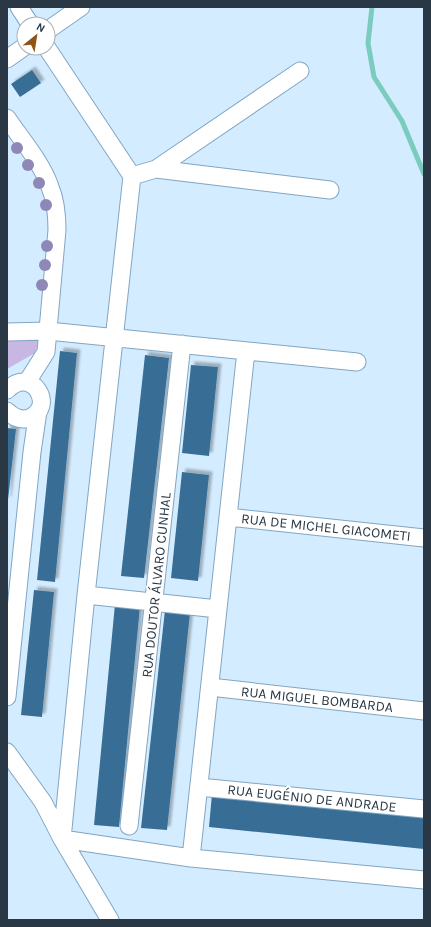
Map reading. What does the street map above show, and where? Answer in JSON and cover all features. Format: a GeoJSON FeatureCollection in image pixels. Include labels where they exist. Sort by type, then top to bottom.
{"type":"FeatureCollection","features":[{"type":"Feature","properties":{"kind":"street"},"geometry":{"type":"LineString","coordinates":[[19,7],[25,16]]}},
{"type":"Feature","properties":{"kind":"street"},"geometry":{"type":"LineString","coordinates":[[56,24],[81,7]]}},
{"type":"Feature","properties":{"kind":"street"},"geometry":{"type":"LineString","coordinates":[[7,59],[16,53]]}},
{"type":"Feature","properties":{"kind":"street"},"geometry":{"type":"LineString","coordinates":[[52,56],[132,176],[86,595],[62,839]]}},
{"type":"Feature","properties":{"kind":"street"},"geometry":{"type":"LineString","coordinates":[[132,176],[156,169],[300,71]]}},
{"type":"Feature","properties":{"kind":"street"},"geometry":{"type":"LineString","coordinates":[[7,118],[44,173],[51,187],[55,203],[57,230],[46,352],[22,412],[32,452],[9,664],[7,697]]}},
{"type":"Feature","properties":{"kind":"street"},"geometry":{"type":"LineString","coordinates":[[156,169],[330,190]]}},
{"type":"Feature","properties":{"kind":"street"},"geometry":{"type":"LineString","coordinates":[[7,332],[48,330],[357,362]]}},
{"type":"Feature","properties":{"kind":"street","name":"RUA DOUTOR ÁLVARO CUNHAL"},"geometry":{"type":"LineString","coordinates":[[129,826],[155,602],[182,344]]}},
{"type":"Feature","properties":{"kind":"street"},"geometry":{"type":"LineString","coordinates":[[191,858],[246,351]]}},
{"type":"Feature","properties":{"kind":"street"},"geometry":{"type":"LineString","coordinates":[[27,382],[46,352]]}},
{"type":"Feature","properties":{"kind":"street"},"geometry":{"type":"LineString","coordinates":[[7,390],[12,384],[27,382],[34,385],[39,390],[22,412]]}},
{"type":"Feature","properties":{"kind":"street","name":"RUA DE MICHEL GIACOMETI"},"geometry":{"type":"LineString","coordinates":[[228,517],[424,538]]}},
{"type":"Feature","properties":{"kind":"street"},"geometry":{"type":"LineString","coordinates":[[86,595],[218,609]]}},
{"type":"Feature","properties":{"kind":"street","name":"RUA MIGUEL BOMBARDA"},"geometry":{"type":"LineString","coordinates":[[210,687],[424,711]]}},
{"type":"Feature","properties":{"kind":"street"},"geometry":{"type":"LineString","coordinates":[[7,752],[43,802],[62,839],[110,920]]}},
{"type":"Feature","properties":{"kind":"street","name":"RUA EUGÉNIO DE ANDRADE"},"geometry":{"type":"LineString","coordinates":[[199,787],[424,809]]}},
{"type":"Feature","properties":{"kind":"street"},"geometry":{"type":"LineString","coordinates":[[62,839],[191,858],[424,880]]}},
{"type":"Feature","properties":{"kind":"shaded area"},"geometry":{"type":"Polygon","coordinates":[[[7,335],[36,336],[38,344],[35,353],[7,369],[7,335]]]}},
{"type":"Feature","properties":{"kind":"building"},"geometry":{"type":"Polygon","coordinates":[[[32,70],[41,83],[20,97],[11,84],[32,70]]]}},
{"type":"Feature","properties":{"kind":"building"},"geometry":{"type":"Polygon","coordinates":[[[60,351],[77,353],[55,582],[37,580],[60,351]]]}},
{"type":"Feature","properties":{"kind":"building"},"geometry":{"type":"Polygon","coordinates":[[[145,355],[169,358],[144,578],[121,576],[145,355]]]}},
{"type":"Feature","properties":{"kind":"building"},"geometry":{"type":"Polygon","coordinates":[[[191,365],[218,367],[209,456],[182,453],[191,365]]]}},
{"type":"Feature","properties":{"kind":"building"},"geometry":{"type":"Polygon","coordinates":[[[7,428],[16,429],[8,500],[7,500],[7,428]]]}},
{"type":"Feature","properties":{"kind":"building"},"geometry":{"type":"Polygon","coordinates":[[[182,472],[209,475],[198,581],[171,578],[182,472]]]}},
{"type":"Feature","properties":{"kind":"building"},"geometry":{"type":"Polygon","coordinates":[[[34,590],[54,592],[42,717],[21,715],[34,590]]]}},
{"type":"Feature","properties":{"kind":"building"},"geometry":{"type":"Polygon","coordinates":[[[115,604],[140,606],[119,827],[94,825],[115,604]]]}},
{"type":"Feature","properties":{"kind":"building"},"geometry":{"type":"Polygon","coordinates":[[[165,610],[190,613],[167,830],[141,828],[165,610]]]}},
{"type":"Feature","properties":{"kind":"building"},"geometry":{"type":"Polygon","coordinates":[[[212,794],[424,815],[424,849],[209,827],[212,794]]]}},
{"type":"Feature","properties":{"kind":"waterway"},"geometry":{"type":"LineString","coordinates":[[372,7],[368,43],[374,77],[402,121],[424,174]]}}]}
